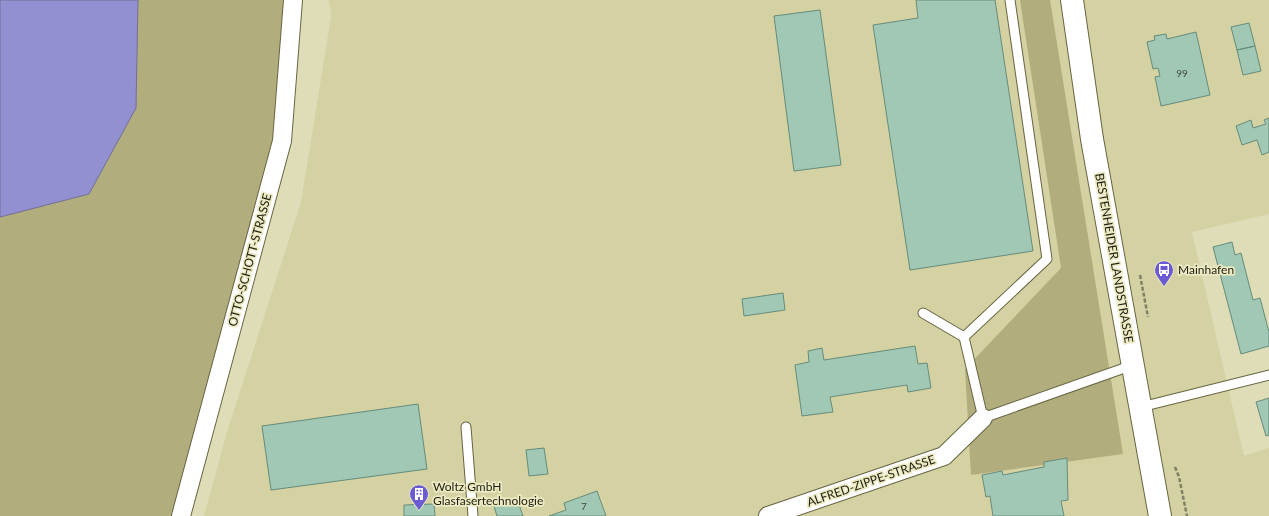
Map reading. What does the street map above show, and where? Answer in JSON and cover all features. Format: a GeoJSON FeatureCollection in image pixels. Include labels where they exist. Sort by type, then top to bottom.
{"type":"FeatureCollection","features":[{"type":"Feature","properties":{"kind":"main road","name":"BESTENHEIDER LANDSTRASSE"},"geometry":{"type":"LineString","coordinates":[[1072,0],[1092,138],[1160,516]]}},
{"type":"Feature","properties":{"kind":"street","name":"OTTO-SCHOTT-STRASSE"},"geometry":{"type":"LineString","coordinates":[[181,516],[282,141],[293,0]]}},
{"type":"Feature","properties":{"kind":"street","name":"ALFRED-ZIPPE-STRASSE"},"geometry":{"type":"LineString","coordinates":[[768,516],[944,456],[983,418]]}},
{"type":"Feature","properties":{"kind":"lane"},"geometry":{"type":"LineString","coordinates":[[964,338],[1047,259],[1010,0]]}},
{"type":"Feature","properties":{"kind":"lane"},"geometry":{"type":"LineString","coordinates":[[923,313],[964,338],[983,418],[1133,365]]}},
{"type":"Feature","properties":{"kind":"lane"},"geometry":{"type":"LineString","coordinates":[[1141,407],[1269,375]]}},
{"type":"Feature","properties":{"kind":"lane"},"geometry":{"type":"LineString","coordinates":[[466,428],[473,516]]}},
{"type":"Feature","properties":{"kind":"shaded area"},"geometry":{"type":"Polygon","coordinates":[[[138,0],[293,0],[282,141],[181,516],[0,516],[0,217],[89,194],[136,108],[138,0]]]}},
{"type":"Feature","properties":{"kind":"shaded area"},"geometry":{"type":"Polygon","coordinates":[[[329,0],[1269,0],[1269,214],[1192,232],[1244,456],[1269,448],[1269,516],[204,516],[227,432],[301,202],[331,17],[329,0]]]}},
{"type":"Feature","properties":{"kind":"shaded area"},"geometry":{"type":"Polygon","coordinates":[[[1020,0],[1050,0],[1123,454],[971,475],[965,369],[1061,268],[1020,0]]]}},
{"type":"Feature","properties":{"kind":"water"},"geometry":{"type":"Polygon","coordinates":[[[0,0],[138,0],[136,108],[89,194],[0,217],[0,0]]]}},
{"type":"Feature","properties":{"kind":"building"},"geometry":{"type":"Polygon","coordinates":[[[916,0],[995,0],[1033,251],[910,270],[873,25],[918,18],[916,0]]]}},
{"type":"Feature","properties":{"kind":"building"},"geometry":{"type":"Polygon","coordinates":[[[820,10],[841,165],[794,171],[774,16],[820,10]]]}},
{"type":"Feature","properties":{"kind":"building"},"geometry":{"type":"Polygon","coordinates":[[[1249,23],[1255,46],[1237,50],[1231,27],[1249,23]]]}},
{"type":"Feature","properties":{"kind":"building"},"geometry":{"type":"Polygon","coordinates":[[[1196,32],[1210,95],[1161,106],[1155,77],[1160,76],[1158,68],[1153,69],[1147,42],[1155,40],[1154,36],[1166,34],[1167,39],[1196,32]]]}},
{"type":"Feature","properties":{"kind":"building"},"geometry":{"type":"Polygon","coordinates":[[[1255,46],[1261,71],[1243,75],[1237,50],[1255,46]]]}},
{"type":"Feature","properties":{"kind":"building"},"geometry":{"type":"Polygon","coordinates":[[[1269,118],[1269,152],[1262,155],[1257,140],[1242,145],[1236,126],[1251,120],[1253,128],[1266,124],[1264,120],[1269,118]]]}},
{"type":"Feature","properties":{"kind":"building"},"geometry":{"type":"Polygon","coordinates":[[[1232,242],[1235,255],[1241,253],[1253,300],[1260,298],[1269,332],[1269,346],[1241,354],[1213,247],[1232,242]]]}},
{"type":"Feature","properties":{"kind":"building"},"geometry":{"type":"Polygon","coordinates":[[[783,293],[785,310],[744,316],[742,299],[783,293]]]}},
{"type":"Feature","properties":{"kind":"building"},"geometry":{"type":"Polygon","coordinates":[[[915,346],[918,364],[927,363],[931,388],[908,392],[907,385],[830,397],[833,412],[802,416],[795,365],[809,362],[808,351],[822,348],[824,360],[915,346]]]}},
{"type":"Feature","properties":{"kind":"building"},"geometry":{"type":"Polygon","coordinates":[[[1269,398],[1269,435],[1266,436],[1256,402],[1269,398]]]}},
{"type":"Feature","properties":{"kind":"building"},"geometry":{"type":"Polygon","coordinates":[[[418,404],[427,469],[271,490],[262,426],[418,404]]]}},
{"type":"Feature","properties":{"kind":"building"},"geometry":{"type":"Polygon","coordinates":[[[544,448],[548,474],[529,476],[526,450],[544,448]]]}},
{"type":"Feature","properties":{"kind":"building"},"geometry":{"type":"Polygon","coordinates":[[[1067,458],[1068,500],[1061,501],[1064,516],[993,516],[990,496],[986,497],[982,475],[1002,471],[1003,475],[1044,467],[1044,462],[1067,458]]]}},
{"type":"Feature","properties":{"kind":"building"},"geometry":{"type":"Polygon","coordinates":[[[597,491],[606,516],[549,516],[566,510],[564,503],[597,491]]]}},
{"type":"Feature","properties":{"kind":"building"},"geometry":{"type":"Polygon","coordinates":[[[517,499],[523,516],[497,516],[494,506],[517,499]]]}},
{"type":"Feature","properties":{"kind":"building","name":"Woltz GmbH Glasfasertechnologie"},"geometry":{"type":"Polygon","coordinates":[[[434,504],[435,516],[404,516],[404,505],[434,504]]]}},
{"type":"Feature","properties":{"kind":"place","name":"Mainhafen"},"geometry":{"type":"Point","coordinates":[1164,287]}},
{"type":"Feature","properties":{"kind":"place","name":"Woltz GmbH Glasfasertechnologie"},"geometry":{"type":"Point","coordinates":[419,511]}}]}
